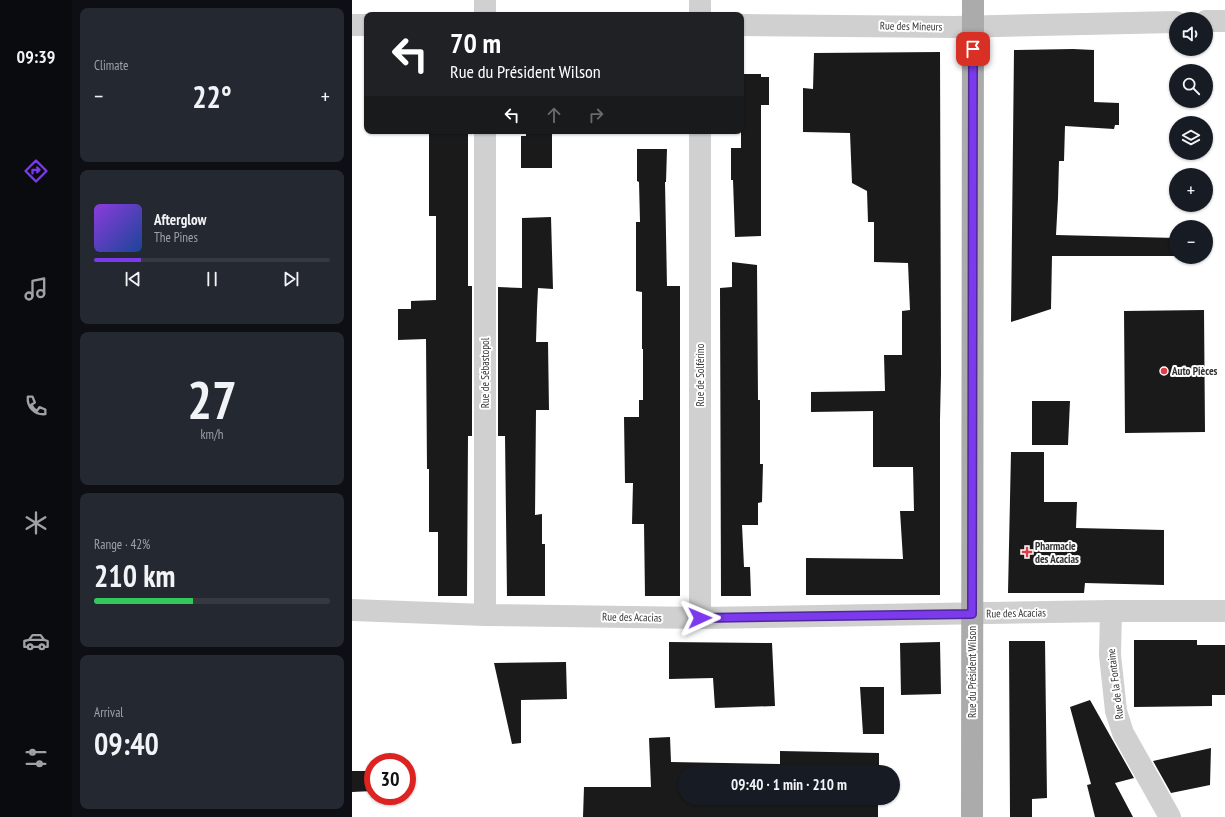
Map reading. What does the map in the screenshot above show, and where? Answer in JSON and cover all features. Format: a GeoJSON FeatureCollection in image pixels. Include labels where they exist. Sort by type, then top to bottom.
{"type":"FeatureCollection","features":[{"type":"Feature","properties":{"kind":"main road","name":"Rue du Président Wilson"},"geometry":{"type":"LineString","coordinates":[[972,817],[973,0]]}},
{"type":"Feature","properties":{"kind":"street"},"geometry":{"type":"LineString","coordinates":[[485,0],[485,12]]}},
{"type":"Feature","properties":{"kind":"street"},"geometry":{"type":"LineString","coordinates":[[700,0],[700,12]]}},
{"type":"Feature","properties":{"kind":"street"},"geometry":{"type":"LineString","coordinates":[[1213,21],[1225,21]]}},
{"type":"Feature","properties":{"kind":"street","name":"Rue des Mineurs"},"geometry":{"type":"LineString","coordinates":[[744,25],[973,26],[1169,22]]}},
{"type":"Feature","properties":{"kind":"street"},"geometry":{"type":"LineString","coordinates":[[352,25],[364,25]]}},
{"type":"Feature","properties":{"kind":"street","name":"Rue de Sébastopol"},"geometry":{"type":"LineString","coordinates":[[485,134],[485,615]]}},
{"type":"Feature","properties":{"kind":"street","name":"Rue de Solférino"},"geometry":{"type":"LineString","coordinates":[[700,134],[700,618]]}},
{"type":"Feature","properties":{"kind":"street","name":"Rue des Acacias"},"geometry":{"type":"LineString","coordinates":[[352,610],[485,615],[700,618],[1111,611],[1225,611]]}},
{"type":"Feature","properties":{"kind":"street","name":"Rue de la Fontaine"},"geometry":{"type":"LineString","coordinates":[[1111,611],[1110,655],[1116,711],[1122,733],[1170,817]]}},
{"type":"Feature","properties":{"kind":"building"},"geometry":{"type":"Polygon","coordinates":[[[1014,50],[1094,50],[1094,102],[1119,103],[1119,125],[1115,125],[1114,129],[1065,126],[1064,161],[1059,161],[1056,235],[1169,238],[1169,256],[1052,256],[1051,309],[1011,322],[1014,50]]]}},
{"type":"Feature","properties":{"kind":"building"},"geometry":{"type":"Polygon","coordinates":[[[940,52],[940,595],[806,595],[806,558],[903,559],[900,511],[914,511],[913,467],[873,467],[873,411],[811,412],[811,392],[885,391],[884,355],[902,355],[902,311],[910,310],[908,263],[874,262],[874,222],[868,222],[867,191],[852,183],[850,133],[803,132],[803,88],[813,89],[814,53],[940,52]]]}},
{"type":"Feature","properties":{"kind":"building"},"geometry":{"type":"Polygon","coordinates":[[[744,74],[761,74],[761,77],[769,77],[769,105],[761,105],[761,236],[735,237],[733,180],[731,180],[731,148],[741,148],[741,134],[744,134],[744,74]]]}},
{"type":"Feature","properties":{"kind":"building"},"geometry":{"type":"Polygon","coordinates":[[[429,134],[468,134],[468,286],[472,286],[472,436],[468,436],[467,596],[438,596],[438,532],[429,532],[426,339],[398,340],[398,309],[411,309],[411,301],[436,300],[436,216],[429,216],[429,134]]]}},
{"type":"Feature","properties":{"kind":"building"},"geometry":{"type":"Polygon","coordinates":[[[526,134],[552,134],[552,168],[521,168],[521,136],[526,136],[526,134]]]}},
{"type":"Feature","properties":{"kind":"building"},"geometry":{"type":"Polygon","coordinates":[[[637,149],[667,149],[665,182],[667,286],[680,286],[680,596],[645,596],[644,524],[632,524],[633,483],[625,483],[624,417],[639,417],[639,400],[643,400],[642,292],[636,291],[636,222],[640,222],[639,182],[637,181],[637,149]]]}},
{"type":"Feature","properties":{"kind":"building"},"geometry":{"type":"Polygon","coordinates":[[[551,217],[553,289],[538,288],[536,342],[548,342],[549,410],[536,410],[535,515],[542,514],[542,544],[545,544],[545,596],[507,596],[505,436],[498,436],[498,287],[522,288],[522,218],[551,217]]]}},
{"type":"Feature","properties":{"kind":"building"},"geometry":{"type":"Polygon","coordinates":[[[732,262],[757,265],[758,400],[760,400],[760,464],[763,464],[762,502],[758,503],[758,525],[742,525],[744,567],[750,567],[751,596],[721,596],[720,288],[732,287],[732,262]]]}},
{"type":"Feature","properties":{"kind":"building"},"geometry":{"type":"Polygon","coordinates":[[[1204,310],[1205,432],[1125,433],[1124,311],[1204,310]]]}},
{"type":"Feature","properties":{"kind":"building"},"geometry":{"type":"Polygon","coordinates":[[[1032,401],[1070,401],[1068,445],[1032,445],[1032,401]]]}},
{"type":"Feature","properties":{"kind":"building"},"geometry":{"type":"Polygon","coordinates":[[[1011,452],[1044,452],[1044,502],[1077,502],[1076,528],[1164,530],[1164,585],[1085,583],[1084,593],[1008,593],[1011,452]]]}},
{"type":"Feature","properties":{"kind":"building"},"geometry":{"type":"Polygon","coordinates":[[[1134,640],[1197,640],[1197,645],[1225,645],[1225,695],[1212,695],[1212,706],[1134,707],[1134,640]]]}},
{"type":"Feature","properties":{"kind":"building"},"geometry":{"type":"Polygon","coordinates":[[[1009,641],[1045,641],[1047,798],[1032,799],[1032,817],[1010,817],[1009,641]]]}},
{"type":"Feature","properties":{"kind":"building"},"geometry":{"type":"Polygon","coordinates":[[[669,642],[772,643],[775,706],[715,708],[713,678],[669,679],[669,642]]]}},
{"type":"Feature","properties":{"kind":"building"},"geometry":{"type":"Polygon","coordinates":[[[940,642],[941,694],[901,695],[900,643],[940,642]]]}},
{"type":"Feature","properties":{"kind":"building"},"geometry":{"type":"Polygon","coordinates":[[[566,662],[567,699],[521,700],[521,743],[512,744],[494,663],[566,662]]]}},
{"type":"Feature","properties":{"kind":"building"},"geometry":{"type":"Polygon","coordinates":[[[860,687],[884,687],[884,734],[863,734],[860,687]]]}},
{"type":"Feature","properties":{"kind":"building"},"geometry":{"type":"Polygon","coordinates":[[[1090,700],[1134,778],[1115,783],[1133,817],[1095,817],[1087,785],[1091,784],[1070,707],[1090,700]]]}},
{"type":"Feature","properties":{"kind":"building"},"geometry":{"type":"Polygon","coordinates":[[[670,737],[671,762],[780,764],[780,751],[879,753],[879,765],[678,765],[678,805],[878,805],[878,817],[583,817],[584,787],[651,787],[649,738],[670,737]]]}},
{"type":"Feature","properties":{"kind":"building"},"geometry":{"type":"Polygon","coordinates":[[[1211,748],[1210,785],[1171,793],[1153,761],[1211,748]]]}},
{"type":"Feature","properties":{"kind":"building"},"geometry":{"type":"Polygon","coordinates":[[[352,771],[364,771],[364,791],[352,792],[352,771]]]}},
{"type":"Feature","properties":{"kind":"place","name":"Auto Pièces"},"geometry":{"type":"Point","coordinates":[1164,371]}},
{"type":"Feature","properties":{"kind":"place","name":"Pharmacie des Acacias"},"geometry":{"type":"Point","coordinates":[1027,552]}},
{"type":"Feature","properties":{"kind":"route"},"geometry":{"type":"LineString","coordinates":[[700,618],[972,614],[973,49]]}}]}
